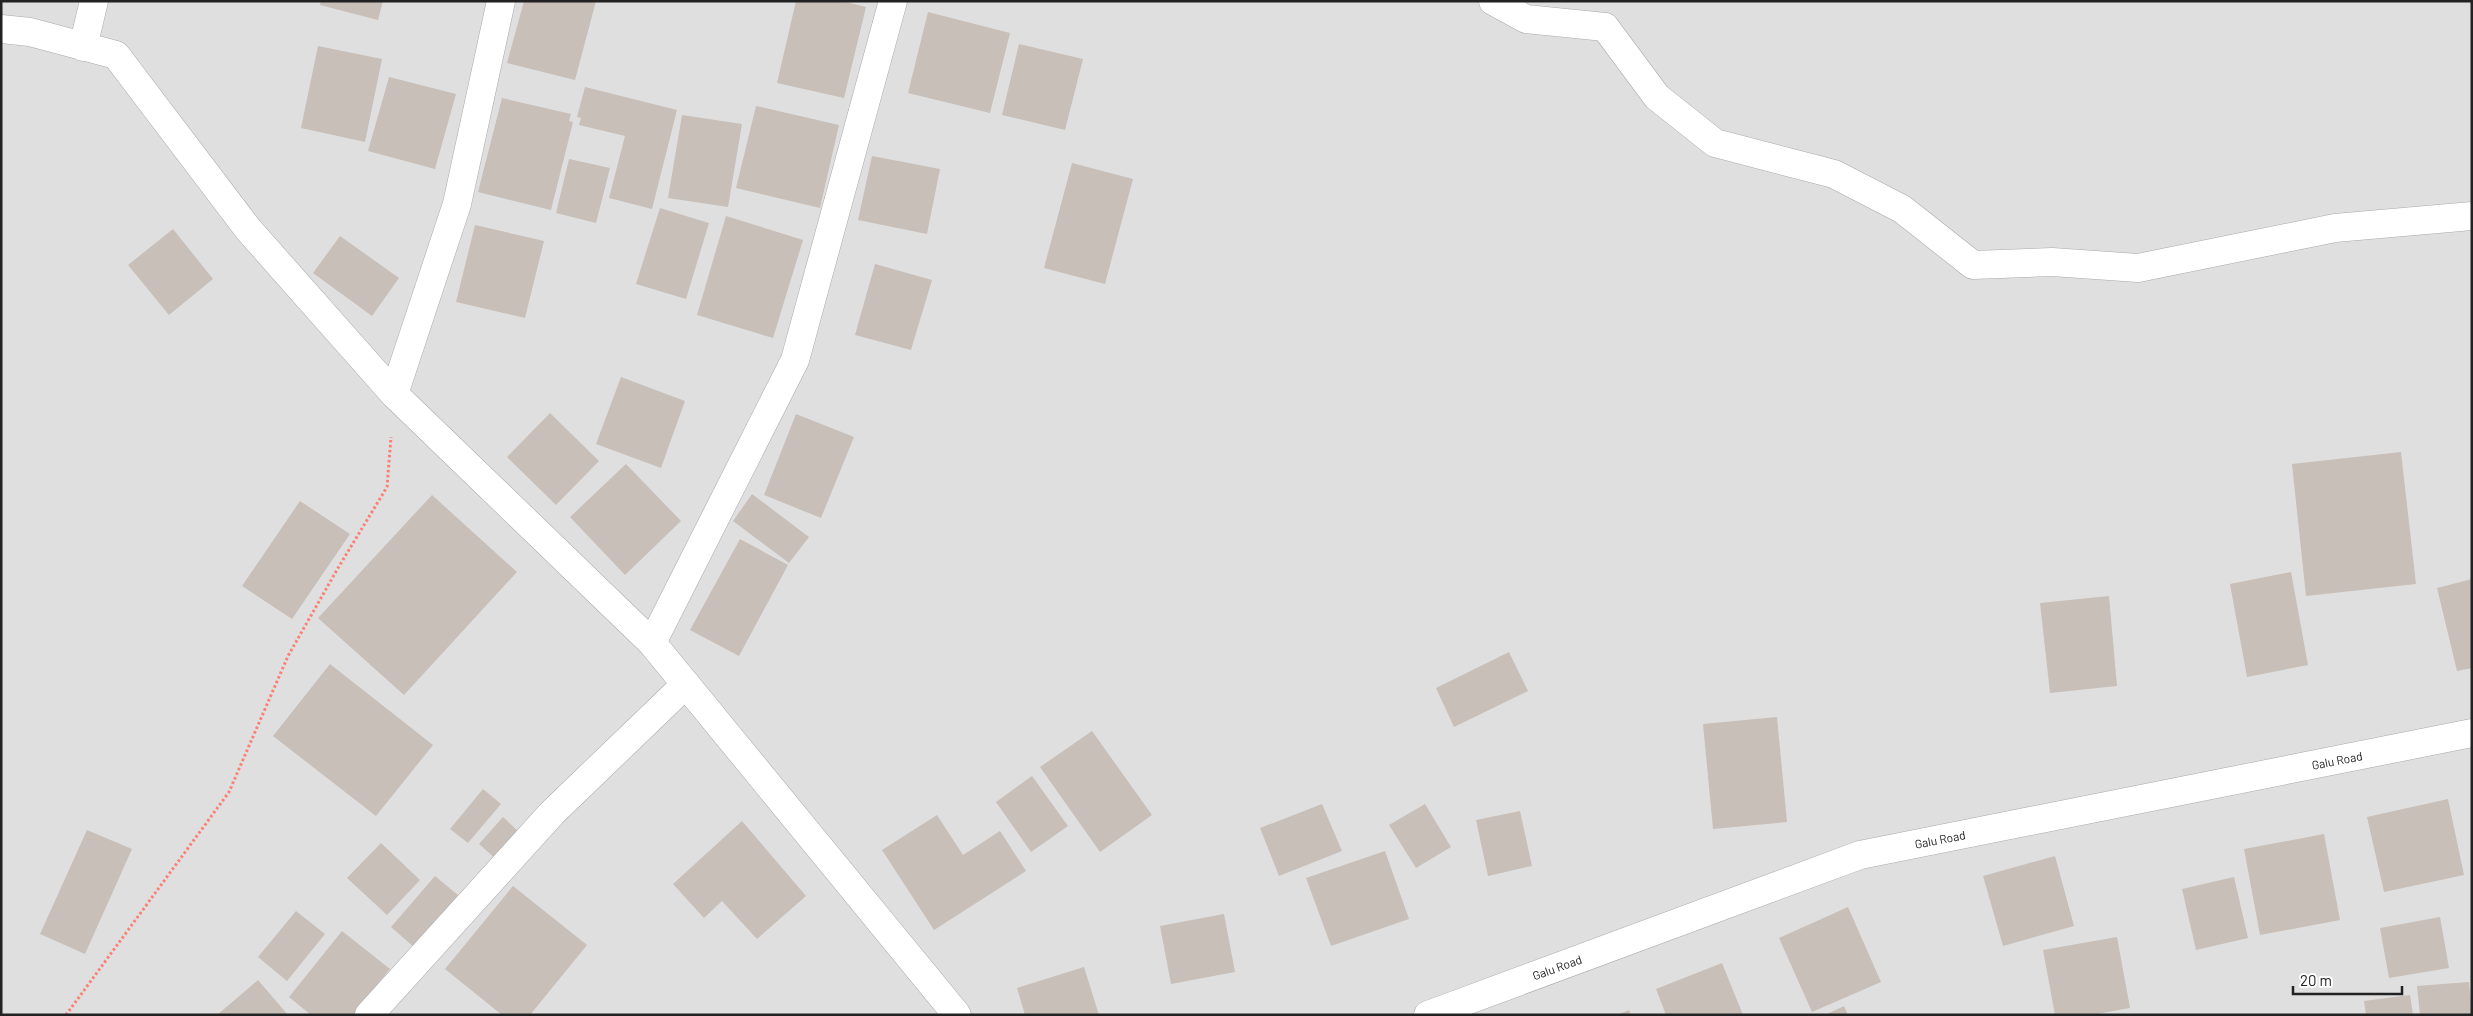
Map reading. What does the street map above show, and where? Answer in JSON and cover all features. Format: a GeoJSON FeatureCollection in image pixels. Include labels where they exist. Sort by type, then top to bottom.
{"type":"FeatureCollection","features":[{"type":"Feature","properties":{"kind":"street"},"geometry":{"type":"LineString","coordinates":[[83,47],[94,1]]}},
{"type":"Feature","properties":{"kind":"street"},"geometry":{"type":"LineString","coordinates":[[394,394],[457,204],[501,1]]}},
{"type":"Feature","properties":{"kind":"street"},"geometry":{"type":"LineString","coordinates":[[652,643],[795,360],[893,1]]}},
{"type":"Feature","properties":{"kind":"street"},"geometry":{"type":"LineString","coordinates":[[1494,1],[1526,19],[1605,27],[1657,97],[1715,143],[1834,174],[1902,209],[1973,265],[2052,262],[2138,268],[2335,228],[2472,216]]}},
{"type":"Feature","properties":{"kind":"street"},"geometry":{"type":"LineString","coordinates":[[1,29],[30,32],[116,55],[248,229],[394,394],[652,643],[957,1015]]}},
{"type":"Feature","properties":{"kind":"street"},"geometry":{"type":"LineString","coordinates":[[369,1015],[552,813],[686,684]]}},
{"type":"Feature","properties":{"kind":"street","name":"Galu Road"},"geometry":{"type":"LineString","coordinates":[[1428,1015],[1860,855],[2472,733]]}},
{"type":"Feature","properties":{"kind":"path"},"geometry":{"type":"LineString","coordinates":[[66,1015],[230,792],[288,656],[387,487],[394,394]]}},
{"type":"Feature","properties":{"kind":"shaded area"},"geometry":{"type":"Polygon","coordinates":[[[1,1],[2472,1],[2472,1015],[1,1015],[1,1]]]}},
{"type":"Feature","properties":{"kind":"building"},"geometry":{"type":"Polygon","coordinates":[[[321,1],[383,1],[378,20],[320,5],[321,1]]]}},
{"type":"Feature","properties":{"kind":"building"},"geometry":{"type":"Polygon","coordinates":[[[524,1],[596,1],[575,80],[507,63],[524,1]]]}},
{"type":"Feature","properties":{"kind":"building"},"geometry":{"type":"Polygon","coordinates":[[[796,1],[842,1],[866,7],[844,98],[777,83],[796,1]]]}},
{"type":"Feature","properties":{"kind":"building"},"geometry":{"type":"Polygon","coordinates":[[[928,12],[1010,33],[990,113],[908,93],[928,12]]]}},
{"type":"Feature","properties":{"kind":"building"},"geometry":{"type":"Polygon","coordinates":[[[1019,44],[1083,59],[1065,130],[1002,115],[1019,44]]]}},
{"type":"Feature","properties":{"kind":"building"},"geometry":{"type":"Polygon","coordinates":[[[318,46],[382,59],[365,142],[301,128],[318,46]]]}},
{"type":"Feature","properties":{"kind":"building"},"geometry":{"type":"Polygon","coordinates":[[[389,77],[456,94],[435,169],[368,151],[389,77]]]}},
{"type":"Feature","properties":{"kind":"building"},"geometry":{"type":"Polygon","coordinates":[[[585,87],[677,110],[652,209],[609,198],[625,136],[579,125],[581,118],[577,117],[585,87]]]}},
{"type":"Feature","properties":{"kind":"building"},"geometry":{"type":"Polygon","coordinates":[[[502,98],[571,114],[569,121],[573,122],[551,210],[478,192],[502,98]]]}},
{"type":"Feature","properties":{"kind":"building"},"geometry":{"type":"Polygon","coordinates":[[[756,106],[839,125],[820,208],[736,188],[756,106]]]}},
{"type":"Feature","properties":{"kind":"building"},"geometry":{"type":"Polygon","coordinates":[[[682,115],[742,124],[728,207],[668,198],[682,115]]]}},
{"type":"Feature","properties":{"kind":"building"},"geometry":{"type":"Polygon","coordinates":[[[872,156],[940,169],[927,234],[858,220],[872,156]]]}},
{"type":"Feature","properties":{"kind":"building"},"geometry":{"type":"Polygon","coordinates":[[[569,159],[610,168],[596,223],[556,213],[569,159]]]}},
{"type":"Feature","properties":{"kind":"building"},"geometry":{"type":"Polygon","coordinates":[[[1072,163],[1133,179],[1105,284],[1044,268],[1072,163]]]}},
{"type":"Feature","properties":{"kind":"building"},"geometry":{"type":"Polygon","coordinates":[[[660,208],[709,223],[686,299],[636,284],[660,208]]]}},
{"type":"Feature","properties":{"kind":"building"},"geometry":{"type":"Polygon","coordinates":[[[726,216],[803,240],[773,338],[697,315],[726,216]]]}},
{"type":"Feature","properties":{"kind":"building"},"geometry":{"type":"Polygon","coordinates":[[[475,225],[544,241],[525,318],[456,302],[475,225]]]}},
{"type":"Feature","properties":{"kind":"building"},"geometry":{"type":"Polygon","coordinates":[[[173,229],[213,279],[169,315],[128,265],[173,229]]]}},
{"type":"Feature","properties":{"kind":"building"},"geometry":{"type":"Polygon","coordinates":[[[340,236],[399,278],[372,316],[313,273],[340,236]]]}},
{"type":"Feature","properties":{"kind":"building"},"geometry":{"type":"Polygon","coordinates":[[[875,264],[932,280],[911,350],[855,335],[875,264]]]}},
{"type":"Feature","properties":{"kind":"building"},"geometry":{"type":"Polygon","coordinates":[[[621,377],[685,401],[661,468],[596,444],[621,377]]]}},
{"type":"Feature","properties":{"kind":"building"},"geometry":{"type":"Polygon","coordinates":[[[550,413],[599,461],[556,505],[507,457],[550,413]]]}},
{"type":"Feature","properties":{"kind":"building"},"geometry":{"type":"Polygon","coordinates":[[[796,414],[854,437],[821,518],[764,495],[796,414]]]}},
{"type":"Feature","properties":{"kind":"building"},"geometry":{"type":"Polygon","coordinates":[[[2401,452],[2416,584],[2306,596],[2292,464],[2401,452]]]}},
{"type":"Feature","properties":{"kind":"building"},"geometry":{"type":"Polygon","coordinates":[[[626,464],[681,521],[625,575],[570,517],[626,464]]]}},
{"type":"Feature","properties":{"kind":"building"},"geometry":{"type":"Polygon","coordinates":[[[752,494],[809,537],[789,563],[733,521],[752,494]]]}},
{"type":"Feature","properties":{"kind":"building"},"geometry":{"type":"Polygon","coordinates":[[[432,495],[517,572],[404,695],[318,618],[432,495]]]}},
{"type":"Feature","properties":{"kind":"building"},"geometry":{"type":"Polygon","coordinates":[[[300,501],[350,534],[292,619],[242,586],[300,501]]]}},
{"type":"Feature","properties":{"kind":"building"},"geometry":{"type":"Polygon","coordinates":[[[740,539],[788,565],[739,656],[690,630],[740,539]]]}},
{"type":"Feature","properties":{"kind":"building"},"geometry":{"type":"Polygon","coordinates":[[[2291,572],[2308,665],[2247,677],[2230,584],[2291,572]]]}},
{"type":"Feature","properties":{"kind":"building"},"geometry":{"type":"Polygon","coordinates":[[[2472,579],[2472,668],[2457,671],[2437,588],[2472,579]]]}},
{"type":"Feature","properties":{"kind":"building"},"geometry":{"type":"Polygon","coordinates":[[[2109,596],[2117,686],[2050,693],[2040,603],[2109,596]]]}},
{"type":"Feature","properties":{"kind":"building"},"geometry":{"type":"Polygon","coordinates":[[[1509,652],[1528,691],[1454,727],[1436,688],[1509,652]]]}},
{"type":"Feature","properties":{"kind":"building"},"geometry":{"type":"Polygon","coordinates":[[[330,664],[433,745],[376,816],[273,736],[330,664]]]}},
{"type":"Feature","properties":{"kind":"building"},"geometry":{"type":"Polygon","coordinates":[[[1777,717],[1787,822],[1713,829],[1703,724],[1777,717]]]}},
{"type":"Feature","properties":{"kind":"building"},"geometry":{"type":"Polygon","coordinates":[[[1092,731],[1152,815],[1100,852],[1040,767],[1092,731]]]}},
{"type":"Feature","properties":{"kind":"building"},"geometry":{"type":"Polygon","coordinates":[[[1032,776],[1068,826],[1031,852],[996,802],[1032,776]]]}},
{"type":"Feature","properties":{"kind":"building"},"geometry":{"type":"Polygon","coordinates":[[[483,789],[501,804],[468,843],[450,829],[483,789]]]}},
{"type":"Feature","properties":{"kind":"building"},"geometry":{"type":"Polygon","coordinates":[[[2448,799],[2464,875],[2384,892],[2367,817],[2448,799]]]}},
{"type":"Feature","properties":{"kind":"building"},"geometry":{"type":"Polygon","coordinates":[[[1322,804],[1342,851],[1279,876],[1260,828],[1322,804]]]}},
{"type":"Feature","properties":{"kind":"building"},"geometry":{"type":"Polygon","coordinates":[[[1425,804],[1451,847],[1416,868],[1389,825],[1425,804]]]}},
{"type":"Feature","properties":{"kind":"building"},"geometry":{"type":"Polygon","coordinates":[[[1520,811],[1532,866],[1488,876],[1476,820],[1520,811]]]}},
{"type":"Feature","properties":{"kind":"building"},"geometry":{"type":"Polygon","coordinates":[[[937,815],[963,855],[1000,831],[1026,871],[934,930],[882,850],[937,815]]]}},
{"type":"Feature","properties":{"kind":"building"},"geometry":{"type":"Polygon","coordinates":[[[503,817],[521,834],[497,860],[479,844],[503,817]]]}},
{"type":"Feature","properties":{"kind":"building"},"geometry":{"type":"Polygon","coordinates":[[[742,821],[806,896],[757,939],[722,901],[704,918],[673,884],[742,821]]]}},
{"type":"Feature","properties":{"kind":"building"},"geometry":{"type":"Polygon","coordinates":[[[87,830],[132,849],[85,954],[40,934],[87,830]]]}},
{"type":"Feature","properties":{"kind":"building"},"geometry":{"type":"Polygon","coordinates":[[[2324,834],[2340,920],[2260,935],[2244,849],[2324,834]]]}},
{"type":"Feature","properties":{"kind":"building"},"geometry":{"type":"Polygon","coordinates":[[[381,843],[420,880],[387,915],[347,878],[381,843]]]}},
{"type":"Feature","properties":{"kind":"building"},"geometry":{"type":"Polygon","coordinates":[[[1385,851],[1409,919],[1331,946],[1306,878],[1385,851]]]}},
{"type":"Feature","properties":{"kind":"building"},"geometry":{"type":"Polygon","coordinates":[[[2055,856],[2074,926],[2003,946],[1983,876],[2055,856]]]}},
{"type":"Feature","properties":{"kind":"building"},"geometry":{"type":"Polygon","coordinates":[[[435,876],[459,896],[415,948],[391,927],[435,876]]]}},
{"type":"Feature","properties":{"kind":"building"},"geometry":{"type":"Polygon","coordinates":[[[2234,877],[2248,938],[2196,950],[2182,889],[2234,877]]]}},
{"type":"Feature","properties":{"kind":"building"},"geometry":{"type":"Polygon","coordinates":[[[513,886],[587,945],[530,1015],[502,1015],[445,969],[513,886]]]}},
{"type":"Feature","properties":{"kind":"building"},"geometry":{"type":"Polygon","coordinates":[[[1848,907],[1881,982],[1812,1012],[1779,938],[1848,907]]]}},
{"type":"Feature","properties":{"kind":"building"},"geometry":{"type":"Polygon","coordinates":[[[296,911],[325,934],[287,981],[258,957],[296,911]]]}},
{"type":"Feature","properties":{"kind":"building"},"geometry":{"type":"Polygon","coordinates":[[[1224,914],[1235,972],[1171,984],[1160,926],[1224,914]]]}},
{"type":"Feature","properties":{"kind":"building"},"geometry":{"type":"Polygon","coordinates":[[[2440,917],[2449,968],[2389,978],[2380,928],[2440,917]]]}},
{"type":"Feature","properties":{"kind":"building"},"geometry":{"type":"Polygon","coordinates":[[[342,931],[390,969],[353,1015],[311,1015],[289,997],[342,931]]]}},
{"type":"Feature","properties":{"kind":"building"},"geometry":{"type":"Polygon","coordinates":[[[2117,937],[2130,1008],[2091,1015],[2055,1015],[2043,950],[2117,937]]]}},
{"type":"Feature","properties":{"kind":"building"},"geometry":{"type":"Polygon","coordinates":[[[1722,963],[1743,1015],[1666,1015],[1656,989],[1722,963]]]}},
{"type":"Feature","properties":{"kind":"building"},"geometry":{"type":"Polygon","coordinates":[[[1084,967],[1099,1015],[1025,1015],[1017,988],[1084,967]]]}},
{"type":"Feature","properties":{"kind":"building"},"geometry":{"type":"Polygon","coordinates":[[[258,980],[288,1015],[217,1015],[258,980]]]}},
{"type":"Feature","properties":{"kind":"building"},"geometry":{"type":"Polygon","coordinates":[[[2469,982],[2472,1015],[2420,1015],[2417,986],[2469,982]]]}},
{"type":"Feature","properties":{"kind":"building"},"geometry":{"type":"Polygon","coordinates":[[[2410,995],[2413,1015],[2366,1015],[2364,1001],[2410,995]]]}},
{"type":"Feature","properties":{"kind":"building"},"geometry":{"type":"Polygon","coordinates":[[[1844,1006],[1848,1015],[1825,1015],[1844,1006]]]}},
{"type":"Feature","properties":{"kind":"building"},"geometry":{"type":"Polygon","coordinates":[[[1629,1010],[1631,1015],[1617,1015],[1629,1010]]]}}]}
